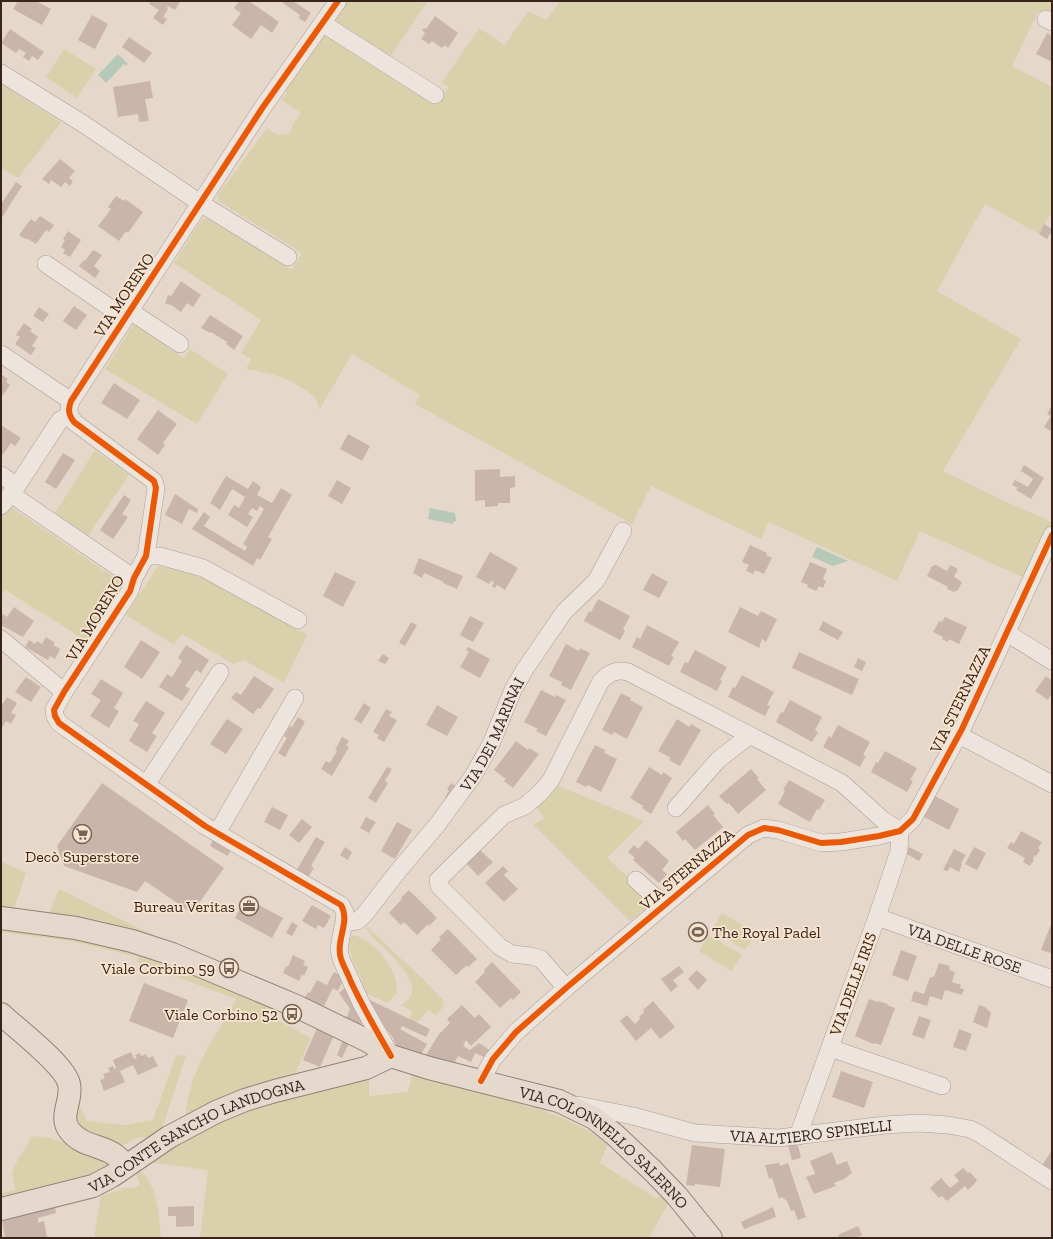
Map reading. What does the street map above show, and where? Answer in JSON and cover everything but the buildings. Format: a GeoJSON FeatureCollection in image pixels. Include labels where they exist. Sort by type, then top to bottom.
{"type":"FeatureCollection","features":[{"type":"Feature","properties":{"kind":"main road","name":"VIA COLONNELLO SALERNO"},"geometry":{"type":"LineString","coordinates":[[1,918],[76,928],[139,943],[172,954],[289,1003],[372,1035],[391,1056],[429,1068],[558,1101],[594,1118],[615,1134],[653,1171],[711,1238]]}},
{"type":"Feature","properties":{"kind":"main road"},"geometry":{"type":"LineString","coordinates":[[3,1019],[45,1053],[63,1073],[69,1083],[70,1093],[65,1121],[68,1130],[76,1138],[115,1155],[127,1165]]}},
{"type":"Feature","properties":{"kind":"main road","name":"VIA CONTE SANCHO LANDOGNA"},"geometry":{"type":"LineString","coordinates":[[1,1209],[93,1186],[112,1176],[169,1137],[216,1112],[245,1100],[366,1068],[391,1056]]}},
{"type":"Feature","properties":{"kind":"street","name":"VIA MORENO"},"geometry":{"type":"LineString","coordinates":[[338,1],[263,107],[127,314],[70,408],[74,422],[154,481],[156,488],[146,556],[134,578],[130,591],[64,692],[54,710],[55,716],[59,723],[146,785],[217,833],[341,905],[345,912],[339,949],[341,959],[362,1006],[372,1035]]}},
{"type":"Feature","properties":{"kind":"street"},"geometry":{"type":"LineString","coordinates":[[322,23],[435,95]]}},
{"type":"Feature","properties":{"kind":"street"},"geometry":{"type":"LineString","coordinates":[[1,74],[82,123],[200,203],[288,257]]}},
{"type":"Feature","properties":{"kind":"street"},"geometry":{"type":"LineString","coordinates":[[46,264],[127,314],[180,344]]}},
{"type":"Feature","properties":{"kind":"street"},"geometry":{"type":"LineString","coordinates":[[1,354],[70,408],[60,420],[10,495]]}},
{"type":"Feature","properties":{"kind":"street"},"geometry":{"type":"LineString","coordinates":[[1,475],[10,495],[134,578]]}},
{"type":"Feature","properties":{"kind":"street","name":"VIA DEI MARINAI"},"geometry":{"type":"LineString","coordinates":[[344,923],[357,921],[364,915],[437,825],[473,776],[491,744],[513,690],[525,669],[564,612],[596,581],[623,531]]}},
{"type":"Feature","properties":{"kind":"street","name":"VIA STERNAZZA"},"geometry":{"type":"LineString","coordinates":[[481,1081],[493,1059],[516,1032],[748,835],[764,828],[778,830],[821,843],[842,842],[900,831],[913,819],[960,732],[1052,536]]}},
{"type":"Feature","properties":{"kind":"street"},"geometry":{"type":"LineString","coordinates":[[146,556],[160,556],[203,568],[298,620]]}},
{"type":"Feature","properties":{"kind":"street"},"geometry":{"type":"LineString","coordinates":[[1007,633],[1052,661]]}},
{"type":"Feature","properties":{"kind":"street"},"geometry":{"type":"LineString","coordinates":[[1,639],[64,692]]}},
{"type":"Feature","properties":{"kind":"street"},"geometry":{"type":"LineString","coordinates":[[566,988],[541,959],[531,956],[512,954],[500,946],[440,886],[438,880],[504,815],[525,806],[540,793],[550,780],[601,681],[614,672],[621,670],[628,672],[842,783],[883,820],[900,831]]}},
{"type":"Feature","properties":{"kind":"street"},"geometry":{"type":"LineString","coordinates":[[146,785],[220,672]]}},
{"type":"Feature","properties":{"kind":"street"},"geometry":{"type":"LineString","coordinates":[[217,833],[295,698]]}},
{"type":"Feature","properties":{"kind":"street"},"geometry":{"type":"LineString","coordinates":[[960,732],[1052,776]]}},
{"type":"Feature","properties":{"kind":"street"},"geometry":{"type":"LineString","coordinates":[[960,732],[1052,784]]}},
{"type":"Feature","properties":{"kind":"street"},"geometry":{"type":"LineString","coordinates":[[676,808],[718,760],[750,735]]}},
{"type":"Feature","properties":{"kind":"street","name":"VIA DELLE IRIS"},"geometry":{"type":"LineString","coordinates":[[798,1136],[877,917],[899,851],[900,831]]}},
{"type":"Feature","properties":{"kind":"street"},"geometry":{"type":"LineString","coordinates":[[636,880],[664,906]]}},
{"type":"Feature","properties":{"kind":"street","name":"VIA DELLE ROSE"},"geometry":{"type":"LineString","coordinates":[[877,917],[1052,979]]}},
{"type":"Feature","properties":{"kind":"street"},"geometry":{"type":"LineString","coordinates":[[830,1048],[942,1086]]}},
{"type":"Feature","properties":{"kind":"street","name":"VIA ALTIERO SPINELLI"},"geometry":{"type":"LineString","coordinates":[[558,1101],[633,1116],[695,1133],[779,1138],[885,1125],[918,1123],[948,1125],[970,1129],[980,1134],[1052,1181]]}},
{"type":"Feature","properties":{"kind":"street"},"geometry":{"type":"LineString","coordinates":[[615,1134],[620,1114]]}},
{"type":"Feature","properties":{"kind":"shaded area"},"geometry":{"type":"Polygon","coordinates":[[[344,1],[428,1],[389,58],[332,21],[344,1]]]}},
{"type":"Feature","properties":{"kind":"shaded area"},"geometry":{"type":"Polygon","coordinates":[[[560,1],[1052,1],[1052,18],[1038,12],[1012,66],[1052,87],[1052,211],[1039,234],[985,204],[937,291],[1021,339],[943,471],[1002,500],[1052,522],[1052,527],[1027,579],[920,531],[897,581],[769,522],[761,539],[651,486],[632,524],[415,404],[420,395],[352,354],[319,410],[318,403],[310,393],[290,381],[262,372],[246,369],[251,359],[241,353],[261,320],[174,263],[202,219],[206,218],[292,270],[302,253],[220,202],[218,195],[267,128],[278,134],[283,135],[290,133],[293,124],[301,113],[283,101],[280,95],[284,98],[287,92],[284,89],[323,34],[328,35],[437,103],[449,87],[442,83],[479,28],[505,45],[528,11],[546,20],[560,1]]]}},
{"type":"Feature","properties":{"kind":"shaded area"},"geometry":{"type":"Polygon","coordinates":[[[64,49],[96,69],[77,98],[46,77],[64,49]]]}},
{"type":"Feature","properties":{"kind":"shaded area"},"geometry":{"type":"Polygon","coordinates":[[[118,54],[128,64],[126,66],[124,64],[106,83],[98,75],[118,54]]]}},
{"type":"Feature","properties":{"kind":"shaded area"},"geometry":{"type":"Polygon","coordinates":[[[1,84],[61,122],[18,178],[1,168],[1,84]]]}},
{"type":"Feature","properties":{"kind":"shaded area"},"geometry":{"type":"Polygon","coordinates":[[[135,322],[169,344],[167,347],[184,358],[190,349],[228,374],[197,424],[105,369],[135,322]]]}},
{"type":"Feature","properties":{"kind":"shaded area"},"geometry":{"type":"Polygon","coordinates":[[[95,450],[129,475],[88,536],[55,513],[95,450]]]}},
{"type":"Feature","properties":{"kind":"shaded area"},"geometry":{"type":"Polygon","coordinates":[[[11,507],[121,582],[124,586],[87,641],[5,590],[1,595],[1,513],[11,507]]]}},
{"type":"Feature","properties":{"kind":"shaded area"},"geometry":{"type":"Polygon","coordinates":[[[430,508],[455,513],[456,521],[453,522],[453,524],[428,519],[430,508]]]}},
{"type":"Feature","properties":{"kind":"shaded area"},"geometry":{"type":"Polygon","coordinates":[[[817,547],[848,561],[833,566],[812,557],[817,547]]]}},
{"type":"Feature","properties":{"kind":"shaded area"},"geometry":{"type":"Polygon","coordinates":[[[158,566],[178,570],[215,582],[307,635],[284,683],[244,660],[233,664],[182,634],[174,645],[126,615],[158,566]]]}},
{"type":"Feature","properties":{"kind":"shaded area"},"geometry":{"type":"Polygon","coordinates":[[[556,785],[644,821],[607,858],[649,896],[652,903],[630,921],[534,825],[544,818],[536,807],[556,785]]]}},
{"type":"Feature","properties":{"kind":"shaded area"},"geometry":{"type":"Polygon","coordinates":[[[1,861],[26,873],[14,909],[1,908],[1,861]]]}},
{"type":"Feature","properties":{"kind":"shaded area"},"geometry":{"type":"Polygon","coordinates":[[[59,889],[155,936],[154,938],[115,926],[49,914],[59,889]]]}},
{"type":"Feature","properties":{"kind":"shaded area"},"geometry":{"type":"Polygon","coordinates":[[[722,913],[756,933],[745,950],[712,930],[722,913]]]}},
{"type":"Feature","properties":{"kind":"shaded area"},"geometry":{"type":"Polygon","coordinates":[[[1,926],[97,942],[164,962],[280,1010],[277,1020],[311,1038],[294,1076],[187,1118],[186,1112],[189,1095],[202,1059],[236,999],[137,962],[138,957],[71,941],[1,932],[1,926]]]}},
{"type":"Feature","properties":{"kind":"shaded area"},"geometry":{"type":"Polygon","coordinates":[[[366,926],[424,980],[444,1001],[441,1003],[444,1006],[436,1015],[428,1010],[416,1023],[409,1019],[413,1011],[400,1005],[409,999],[412,992],[411,984],[407,975],[394,958],[373,938],[366,926]]]}},
{"type":"Feature","properties":{"kind":"shaded area"},"geometry":{"type":"Polygon","coordinates":[[[354,935],[371,944],[390,966],[394,975],[397,993],[388,1003],[363,992],[361,989],[362,980],[353,962],[347,944],[350,938],[354,935]]]}},
{"type":"Feature","properties":{"kind":"shaded area"},"geometry":{"type":"Polygon","coordinates":[[[709,935],[742,955],[732,971],[699,951],[709,935]]]}},
{"type":"Feature","properties":{"kind":"shaded area"},"geometry":{"type":"Polygon","coordinates":[[[176,1055],[186,1056],[162,1129],[156,1135],[151,1137],[141,1137],[124,1145],[117,1145],[90,1137],[81,1129],[76,1121],[77,1100],[82,1090],[80,1107],[87,1121],[124,1125],[153,1120],[176,1055]]]}},
{"type":"Feature","properties":{"kind":"shaded area"},"geometry":{"type":"Polygon","coordinates":[[[369,1075],[369,1096],[408,1092],[412,1075],[514,1097],[523,1105],[534,1107],[582,1127],[600,1138],[608,1144],[600,1163],[656,1198],[659,1196],[669,1202],[649,1238],[200,1238],[208,1170],[147,1162],[220,1118],[369,1075]]]}},
{"type":"Feature","properties":{"kind":"shaded area"},"geometry":{"type":"Polygon","coordinates":[[[32,1136],[50,1138],[105,1157],[111,1164],[102,1173],[1,1201],[1,1193],[15,1190],[12,1173],[19,1157],[32,1136]]]}},
{"type":"Feature","properties":{"kind":"shaded area"},"geometry":{"type":"Polygon","coordinates":[[[138,1170],[149,1182],[153,1191],[160,1221],[161,1238],[94,1238],[101,1195],[118,1191],[122,1188],[136,1188],[140,1184],[135,1172],[138,1170]]]}},
{"type":"Feature","properties":{"kind":"cycle path"},"geometry":{"type":"LineString","coordinates":[[338,1],[263,107],[71,401],[69,412],[74,422],[154,481],[156,488],[146,556],[134,578],[130,591],[64,692],[54,710],[55,716],[59,723],[205,826],[341,905],[344,911],[344,925],[340,945],[341,959],[360,1001],[391,1056]]}},
{"type":"Feature","properties":{"kind":"cycle path"},"geometry":{"type":"LineString","coordinates":[[481,1081],[493,1059],[516,1032],[748,835],[764,828],[778,830],[821,843],[841,842],[900,831],[913,819],[962,729],[1052,535]]}},
{"type":"Feature","properties":{"kind":"place","name":"Decò Superstore"},"geometry":{"type":"Point","coordinates":[82,834]}},
{"type":"Feature","properties":{"kind":"place","name":"Bureau Veritas"},"geometry":{"type":"Point","coordinates":[249,906]}},
{"type":"Feature","properties":{"kind":"place","name":"The Royal Padel"},"geometry":{"type":"Point","coordinates":[698,932]}},
{"type":"Feature","properties":{"kind":"place","name":"Viale Corbino 59"},"geometry":{"type":"Point","coordinates":[229,968]}},
{"type":"Feature","properties":{"kind":"place","name":"Viale Corbino 52"},"geometry":{"type":"Point","coordinates":[292,1014]}}]}
